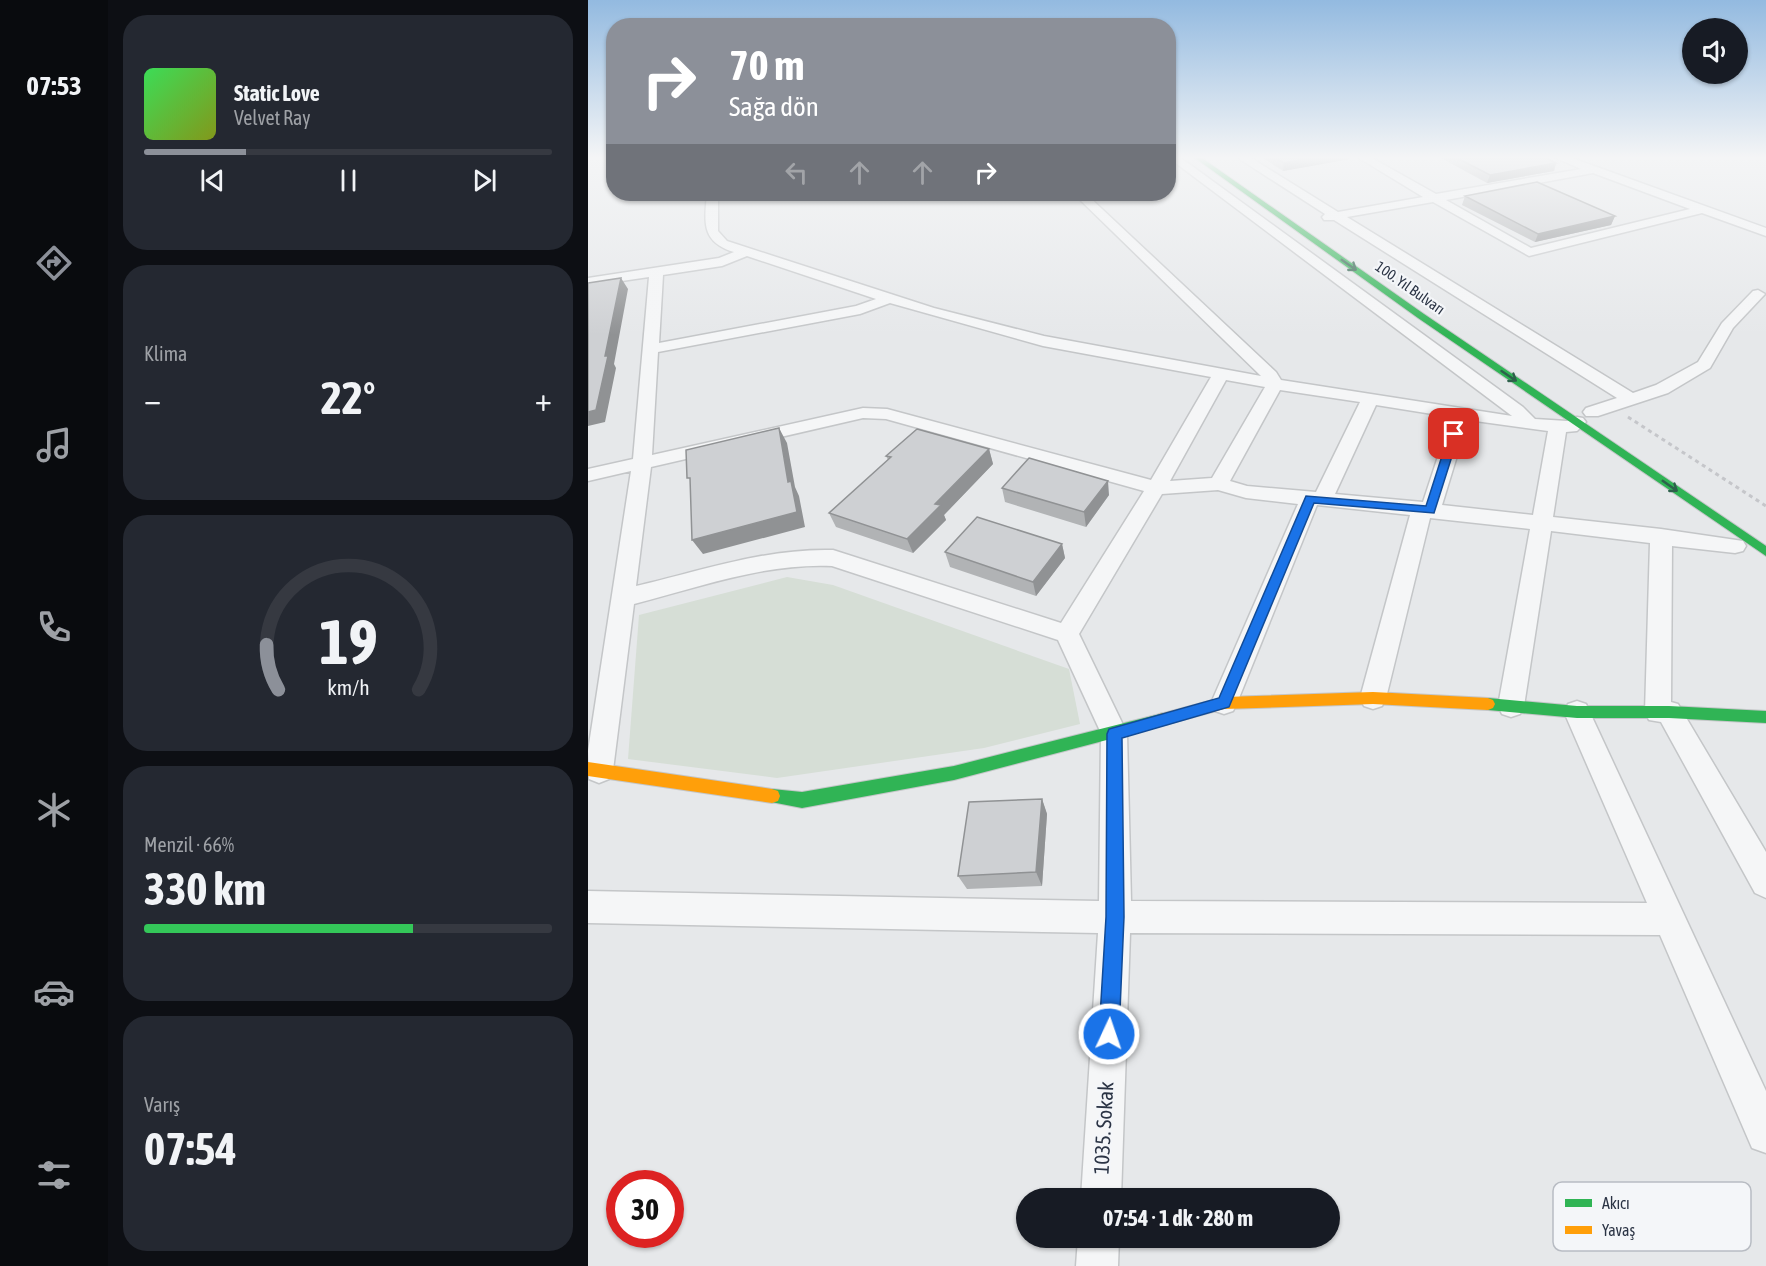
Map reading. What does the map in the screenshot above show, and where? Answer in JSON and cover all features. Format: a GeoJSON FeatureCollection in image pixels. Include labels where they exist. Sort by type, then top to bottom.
{"type":"FeatureCollection","features":[{"type":"Feature","properties":{"kind":"main road","name":"100. Yıl Bulvarı"},"geometry":{"type":"LineString","coordinates":[[1281,217],[1421,316],[1577,416],[1766,552]]}},
{"type":"Feature","properties":{"kind":"main road"},"geometry":{"type":"LineString","coordinates":[[1305,217],[1320,227]]}},
{"type":"Feature","properties":{"kind":"main road","name":"100. Yıl Bulvarı"},"geometry":{"type":"LineString","coordinates":[[1577,416],[1611,424]]}},
{"type":"Feature","properties":{"kind":"main road"},"geometry":{"type":"LineString","coordinates":[[593,770],[802,800],[954,773],[1114,734],[1224,703],[1373,698],[1577,712],[1664,712],[1766,717]]}},
{"type":"Feature","properties":{"kind":"street"},"geometry":{"type":"LineString","coordinates":[[713,217],[714,236],[722,244],[890,298],[1043,341],[1369,401],[1530,424],[1628,407],[1662,389],[1704,365],[1727,326],[1763,294]]}},
{"type":"Feature","properties":{"kind":"street"},"geometry":{"type":"LineString","coordinates":[[1103,217],[1270,376],[1275,384]]}},
{"type":"Feature","properties":{"kind":"street"},"geometry":{"type":"LineString","coordinates":[[1255,217],[1428,344],[1517,411],[1530,424]]}},
{"type":"Feature","properties":{"kind":"street"},"geometry":{"type":"LineString","coordinates":[[1320,227],[1333,217]]}},
{"type":"Feature","properties":{"kind":"street"},"geometry":{"type":"LineString","coordinates":[[1336,217],[1628,407]]}},
{"type":"Feature","properties":{"kind":"street"},"geometry":{"type":"LineString","coordinates":[[1467,217],[1529,252],[1671,217]]}},
{"type":"Feature","properties":{"kind":"street"},"geometry":{"type":"LineString","coordinates":[[1726,217],[1766,232]]}},
{"type":"Feature","properties":{"kind":"street"},"geometry":{"type":"LineString","coordinates":[[588,282],[722,262],[746,252]]}},
{"type":"Feature","properties":{"kind":"street"},"geometry":{"type":"LineString","coordinates":[[593,770],[623,598],[642,463],[656,272]]}},
{"type":"Feature","properties":{"kind":"street"},"geometry":{"type":"LineString","coordinates":[[650,349],[860,310],[890,298]]}},
{"type":"Feature","properties":{"kind":"street"},"geometry":{"type":"LineString","coordinates":[[1067,634],[1156,488],[1221,374]]}},
{"type":"Feature","properties":{"kind":"street"},"geometry":{"type":"LineString","coordinates":[[1218,484],[1275,384]]}},
{"type":"Feature","properties":{"kind":"street"},"geometry":{"type":"LineString","coordinates":[[1224,703],[1316,499],[1369,401]]}},
{"type":"Feature","properties":{"kind":"street"},"geometry":{"type":"LineString","coordinates":[[588,475],[862,413],[887,414],[1156,488],[1218,484],[1246,492],[1541,522],[1735,546]]}},
{"type":"Feature","properties":{"kind":"street"},"geometry":{"type":"LineString","coordinates":[[1373,698],[1426,510],[1460,415]]}},
{"type":"Feature","properties":{"kind":"street"},"geometry":{"type":"LineString","coordinates":[[1511,706],[1541,522],[1577,416]]}},
{"type":"Feature","properties":{"kind":"street"},"geometry":{"type":"LineString","coordinates":[[1661,536],[1664,712],[1766,882]]}},
{"type":"Feature","properties":{"kind":"street"},"geometry":{"type":"LineString","coordinates":[[623,598],[772,561],[833,558],[1067,634],[1114,734]]}},
{"type":"Feature","properties":{"kind":"street"},"geometry":{"type":"LineString","coordinates":[[1577,712],[1766,1134]]}},
{"type":"Feature","properties":{"kind":"street","name":"1035. Sokak"},"geometry":{"type":"LineString","coordinates":[[1101,1188],[1115,917],[1114,734]]}},
{"type":"Feature","properties":{"kind":"street"},"geometry":{"type":"LineString","coordinates":[[588,907],[1115,917],[1670,919]]}},
{"type":"Feature","properties":{"kind":"street"},"geometry":{"type":"LineString","coordinates":[[1097,1266],[1098,1248]]}},
{"type":"Feature","properties":{"kind":"path"},"geometry":{"type":"LineString","coordinates":[[1628,407],[1766,506]]}},
{"type":"Feature","properties":{"kind":"shaded area"},"geometry":{"type":"Polygon","coordinates":[[[787,577],[833,585],[1069,669],[1080,724],[984,748],[777,778],[628,759],[639,615],[787,577]]]}},
{"type":"Feature","properties":{"kind":"building"},"geometry":{"type":"Polygon","coordinates":[[[1505,217],[1610,217],[1538,234],[1505,217]]]}},
{"type":"Feature","properties":{"kind":"building"},"geometry":{"type":"Polygon","coordinates":[[[621,278],[596,410],[588,412],[588,283],[621,278]]]}},
{"type":"Feature","properties":{"kind":"building"},"geometry":{"type":"Polygon","coordinates":[[[779,428],[788,482],[791,481],[797,512],[692,540],[690,478],[687,478],[686,450],[779,428]]]}},
{"type":"Feature","properties":{"kind":"building"},"geometry":{"type":"Polygon","coordinates":[[[917,429],[989,449],[935,504],[941,505],[907,539],[829,513],[891,457],[886,456],[917,429]]]}},
{"type":"Feature","properties":{"kind":"building"},"geometry":{"type":"Polygon","coordinates":[[[1029,458],[1108,481],[1084,512],[1002,488],[1029,458]]]}},
{"type":"Feature","properties":{"kind":"building"},"geometry":{"type":"Polygon","coordinates":[[[977,517],[1062,544],[1033,582],[945,552],[977,517]]]}},
{"type":"Feature","properties":{"kind":"building"},"geometry":{"type":"Polygon","coordinates":[[[1042,799],[1036,872],[958,876],[969,802],[1042,799]]]}},
{"type":"Feature","properties":{"kind":"traffic: fast"},"geometry":{"type":"LineString","coordinates":[[1281,217],[1421,316],[1766,552]]}},
{"type":"Feature","properties":{"kind":"traffic: fast"},"geometry":{"type":"LineString","coordinates":[[1488,704],[1577,712],[1669,712],[1766,717]]}},
{"type":"Feature","properties":{"kind":"traffic: fast"},"geometry":{"type":"LineString","coordinates":[[772,796],[802,800],[954,773],[1164,719]]}},
{"type":"Feature","properties":{"kind":"traffic: slow"},"geometry":{"type":"LineString","coordinates":[[1164,719],[1224,703],[1373,698],[1488,704]]}},
{"type":"Feature","properties":{"kind":"traffic: slow"},"geometry":{"type":"LineString","coordinates":[[588,769],[772,796]]}},
{"type":"Feature","properties":{"kind":"route"},"geometry":{"type":"LineString","coordinates":[[1109,1034],[1115,917],[1114,734],[1224,703],[1310,498],[1430,511],[1454,434]]}}]}
